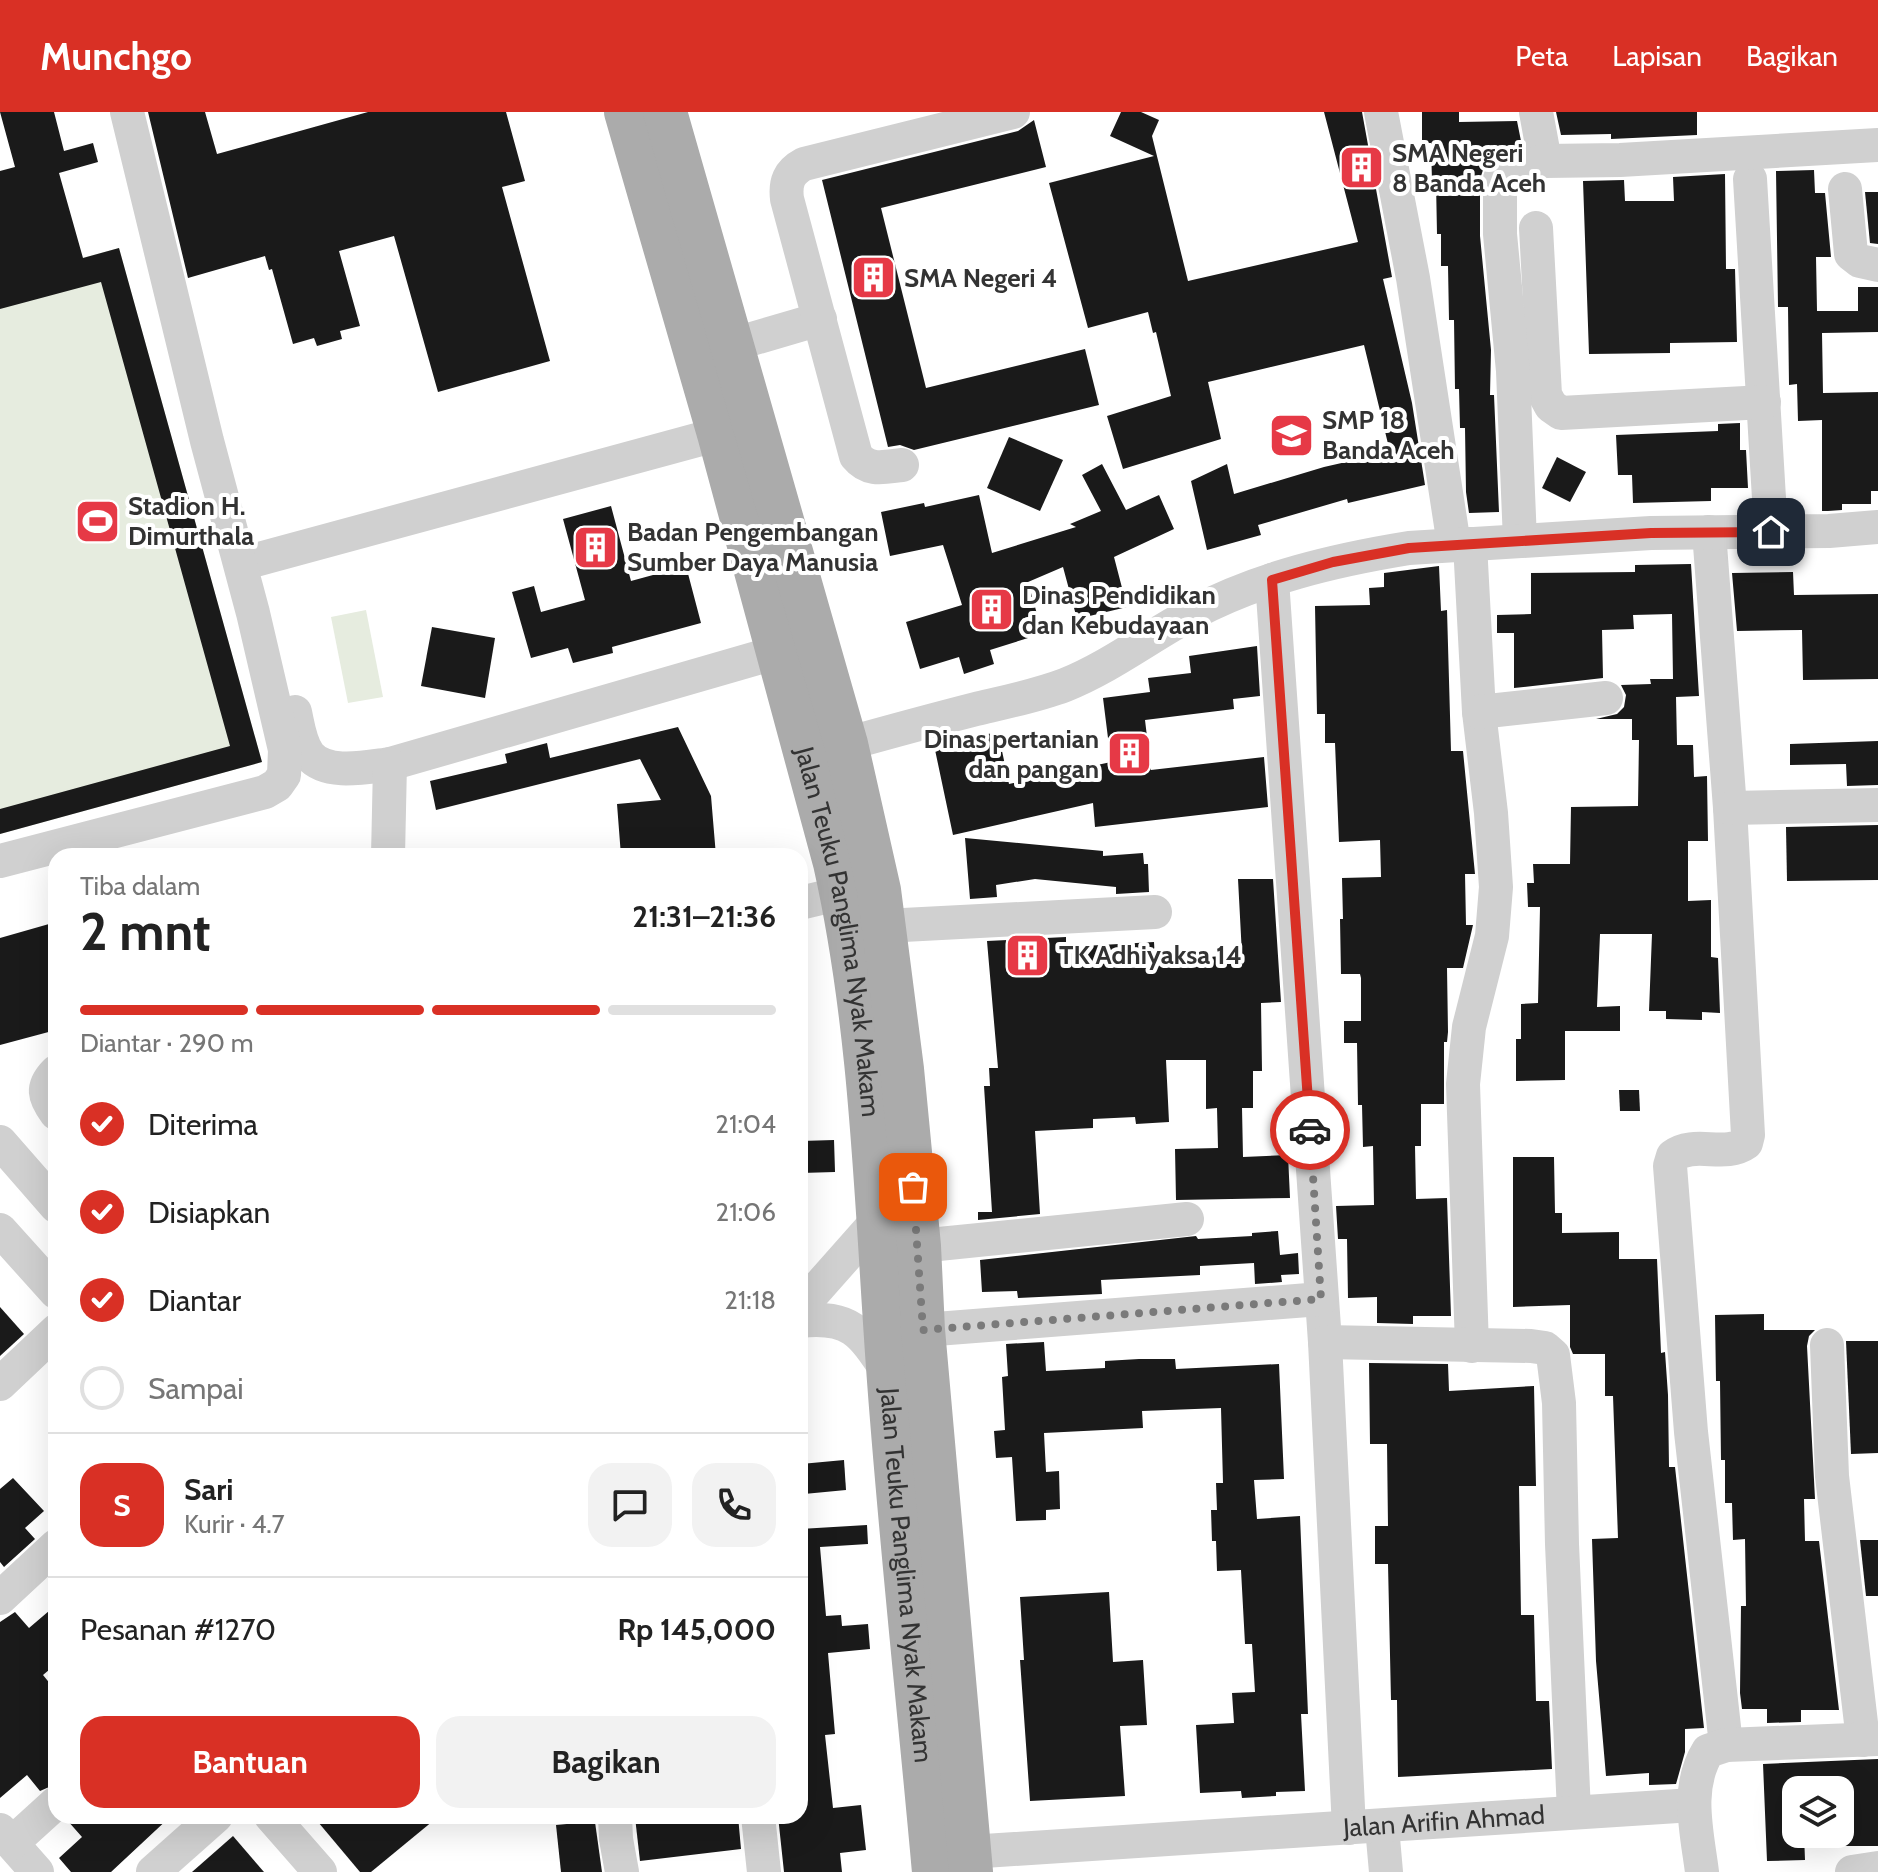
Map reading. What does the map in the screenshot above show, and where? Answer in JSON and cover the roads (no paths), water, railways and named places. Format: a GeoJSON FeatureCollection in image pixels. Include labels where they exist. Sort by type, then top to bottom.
{"type":"FeatureCollection","features":[{"type":"Feature","properties":{"kind":"main road","name":"Jalan Teuku Panglima Nyak Makam"},"geometry":{"type":"LineString","coordinates":[[626,112],[719,434],[842,893],[861,1011],[888,1372],[958,1865]]}},
{"type":"Feature","properties":{"kind":"main road","name":"Jalan Teuku Panglima Nyak Makam"},"geometry":{"type":"LineString","coordinates":[[665,112],[846,744],[879,890],[902,1069],[919,1246],[958,1865]]}},
{"type":"Feature","properties":{"kind":"street"},"geometry":{"type":"LineString","coordinates":[[127,112],[207,441],[249,562],[301,736],[312,757],[328,766],[360,768],[390,764],[778,652]]}},
{"type":"Feature","properties":{"kind":"street"},"geometry":{"type":"LineString","coordinates":[[902,465],[873,468],[856,456],[787,199],[787,181],[791,172],[804,164],[1013,112]]}},
{"type":"Feature","properties":{"kind":"street"},"geometry":{"type":"LineString","coordinates":[[1381,112],[1462,544],[1491,813],[1496,887],[1492,936],[1469,1027],[1463,1084],[1472,1346]]}},
{"type":"Feature","properties":{"kind":"street"},"geometry":{"type":"LineString","coordinates":[[1536,112],[1545,161]]}},
{"type":"Feature","properties":{"kind":"street"},"geometry":{"type":"LineString","coordinates":[[1520,541],[1513,371],[1498,183],[1510,170],[1545,161],[1679,157],[1878,145]]}},
{"type":"Feature","properties":{"kind":"street"},"geometry":{"type":"LineString","coordinates":[[1750,179],[1771,532]]}},
{"type":"Feature","properties":{"kind":"street"},"geometry":{"type":"LineString","coordinates":[[1845,189],[1851,254],[1860,261],[1878,265]]}},
{"type":"Feature","properties":{"kind":"street"},"geometry":{"type":"LineString","coordinates":[[1536,228],[1545,395],[1551,406],[1561,413],[1764,402]]}},
{"type":"Feature","properties":{"kind":"street"},"geometry":{"type":"LineString","coordinates":[[731,345],[820,319]]}},
{"type":"Feature","properties":{"kind":"street"},"geometry":{"type":"LineString","coordinates":[[249,562],[719,434]]}},
{"type":"Feature","properties":{"kind":"street"},"geometry":{"type":"LineString","coordinates":[[846,744],[1022,699],[1065,684],[1195,612],[1272,580],[1370,554],[1462,544],[1878,527]]}},
{"type":"Feature","properties":{"kind":"street"},"geometry":{"type":"LineString","coordinates":[[1709,532],[1730,808],[1748,1135],[1746,1143],[1737,1149],[1684,1150],[1676,1153],[1670,1166],[1691,1432],[1726,1745]]}},
{"type":"Feature","properties":{"kind":"street"},"geometry":{"type":"LineString","coordinates":[[50,848],[265,792],[277,785],[284,775],[285,750],[249,562]]}},
{"type":"Feature","properties":{"kind":"street"},"geometry":{"type":"LineString","coordinates":[[1272,580],[1321,1299],[1366,1827],[1386,1872]]}},
{"type":"Feature","properties":{"kind":"street"},"geometry":{"type":"LineString","coordinates":[[1479,712],[1606,698]]}},
{"type":"Feature","properties":{"kind":"street"},"geometry":{"type":"LineString","coordinates":[[388,848],[390,764]]}},
{"type":"Feature","properties":{"kind":"street"},"geometry":{"type":"LineString","coordinates":[[1730,808],[1878,805]]}},
{"type":"Feature","properties":{"kind":"street"},"geometry":{"type":"LineString","coordinates":[[0,861],[48,849]]}},
{"type":"Feature","properties":{"kind":"street"},"geometry":{"type":"LineString","coordinates":[[808,901],[842,893]]}},
{"type":"Feature","properties":{"kind":"street"},"geometry":{"type":"LineString","coordinates":[[884,926],[1155,912]]}},
{"type":"Feature","properties":{"kind":"street"},"geometry":{"type":"LineString","coordinates":[[0,1142],[48,1197]]}},
{"type":"Feature","properties":{"kind":"street"},"geometry":{"type":"LineString","coordinates":[[919,1246],[1187,1219]]}},
{"type":"Feature","properties":{"kind":"street"},"geometry":{"type":"LineString","coordinates":[[808,1299],[877,1221]]}},
{"type":"Feature","properties":{"kind":"street"},"geometry":{"type":"LineString","coordinates":[[0,1230],[48,1283]]}},
{"type":"Feature","properties":{"kind":"street"},"geometry":{"type":"LineString","coordinates":[[923,1330],[1321,1299]]}},
{"type":"Feature","properties":{"kind":"street"},"geometry":{"type":"LineString","coordinates":[[808,1321],[831,1320],[853,1327],[888,1372]]}},
{"type":"Feature","properties":{"kind":"street"},"geometry":{"type":"LineString","coordinates":[[0,1384],[48,1339]]}},
{"type":"Feature","properties":{"kind":"street"},"geometry":{"type":"LineString","coordinates":[[1325,1342],[1531,1346],[1545,1348],[1554,1359],[1560,1418],[1562,1544],[1574,1812]]}},
{"type":"Feature","properties":{"kind":"street"},"geometry":{"type":"LineString","coordinates":[[1702,1872],[1693,1805],[1701,1762],[1708,1751],[1726,1745],[1871,1739],[1832,1476],[1827,1345]]}},
{"type":"Feature","properties":{"kind":"street"},"geometry":{"type":"LineString","coordinates":[[0,1598],[48,1553]]}},
{"type":"Feature","properties":{"kind":"street","name":"Jalan Arifin Ahmad"},"geometry":{"type":"LineString","coordinates":[[958,1865],[1366,1827],[1693,1805]]}},
{"type":"Feature","properties":{"kind":"street"},"geometry":{"type":"LineString","coordinates":[[37,1872],[6,1836],[48,1808]]}},
{"type":"Feature","properties":{"kind":"street"},"geometry":{"type":"LineString","coordinates":[[153,1872],[207,1824]]}},
{"type":"Feature","properties":{"kind":"street"},"geometry":{"type":"LineString","coordinates":[[278,1824],[320,1872]]}},
{"type":"Feature","properties":{"kind":"street"},"geometry":{"type":"LineString","coordinates":[[615,1824],[622,1872]]}},
{"type":"Feature","properties":{"kind":"street"},"geometry":{"type":"LineString","coordinates":[[759,1824],[764,1872]]}},
{"type":"Feature","properties":{"kind":"street"},"geometry":{"type":"LineString","coordinates":[[1852,1872],[1878,1868]]}},
{"type":"Feature","properties":{"kind":"place","name":"SMA Negeri 8 Banda Aceh"},"geometry":{"type":"Point","coordinates":[1361,168]}},
{"type":"Feature","properties":{"kind":"place","name":"SMA Negeri 4"},"geometry":{"type":"Point","coordinates":[873,278]}},
{"type":"Feature","properties":{"kind":"place","name":"SMP 18 Banda Aceh"},"geometry":{"type":"Point","coordinates":[1291,435]}},
{"type":"Feature","properties":{"kind":"place","name":"Stadion H. Dimurthala"},"geometry":{"type":"Point","coordinates":[97,521]}},
{"type":"Feature","properties":{"kind":"place","name":"Badan Pengembangan Sumber Daya Manusia"},"geometry":{"type":"Point","coordinates":[596,547]}},
{"type":"Feature","properties":{"kind":"place","name":"Dinas Pendidikan dan Kebudayaan"},"geometry":{"type":"Point","coordinates":[991,610]}},
{"type":"Feature","properties":{"kind":"place","name":"Dinas pertanian dan pangan"},"geometry":{"type":"Point","coordinates":[1130,754]}},
{"type":"Feature","properties":{"kind":"place","name":"TK Adhiyaksa 14"},"geometry":{"type":"Point","coordinates":[1028,955]}}]}
